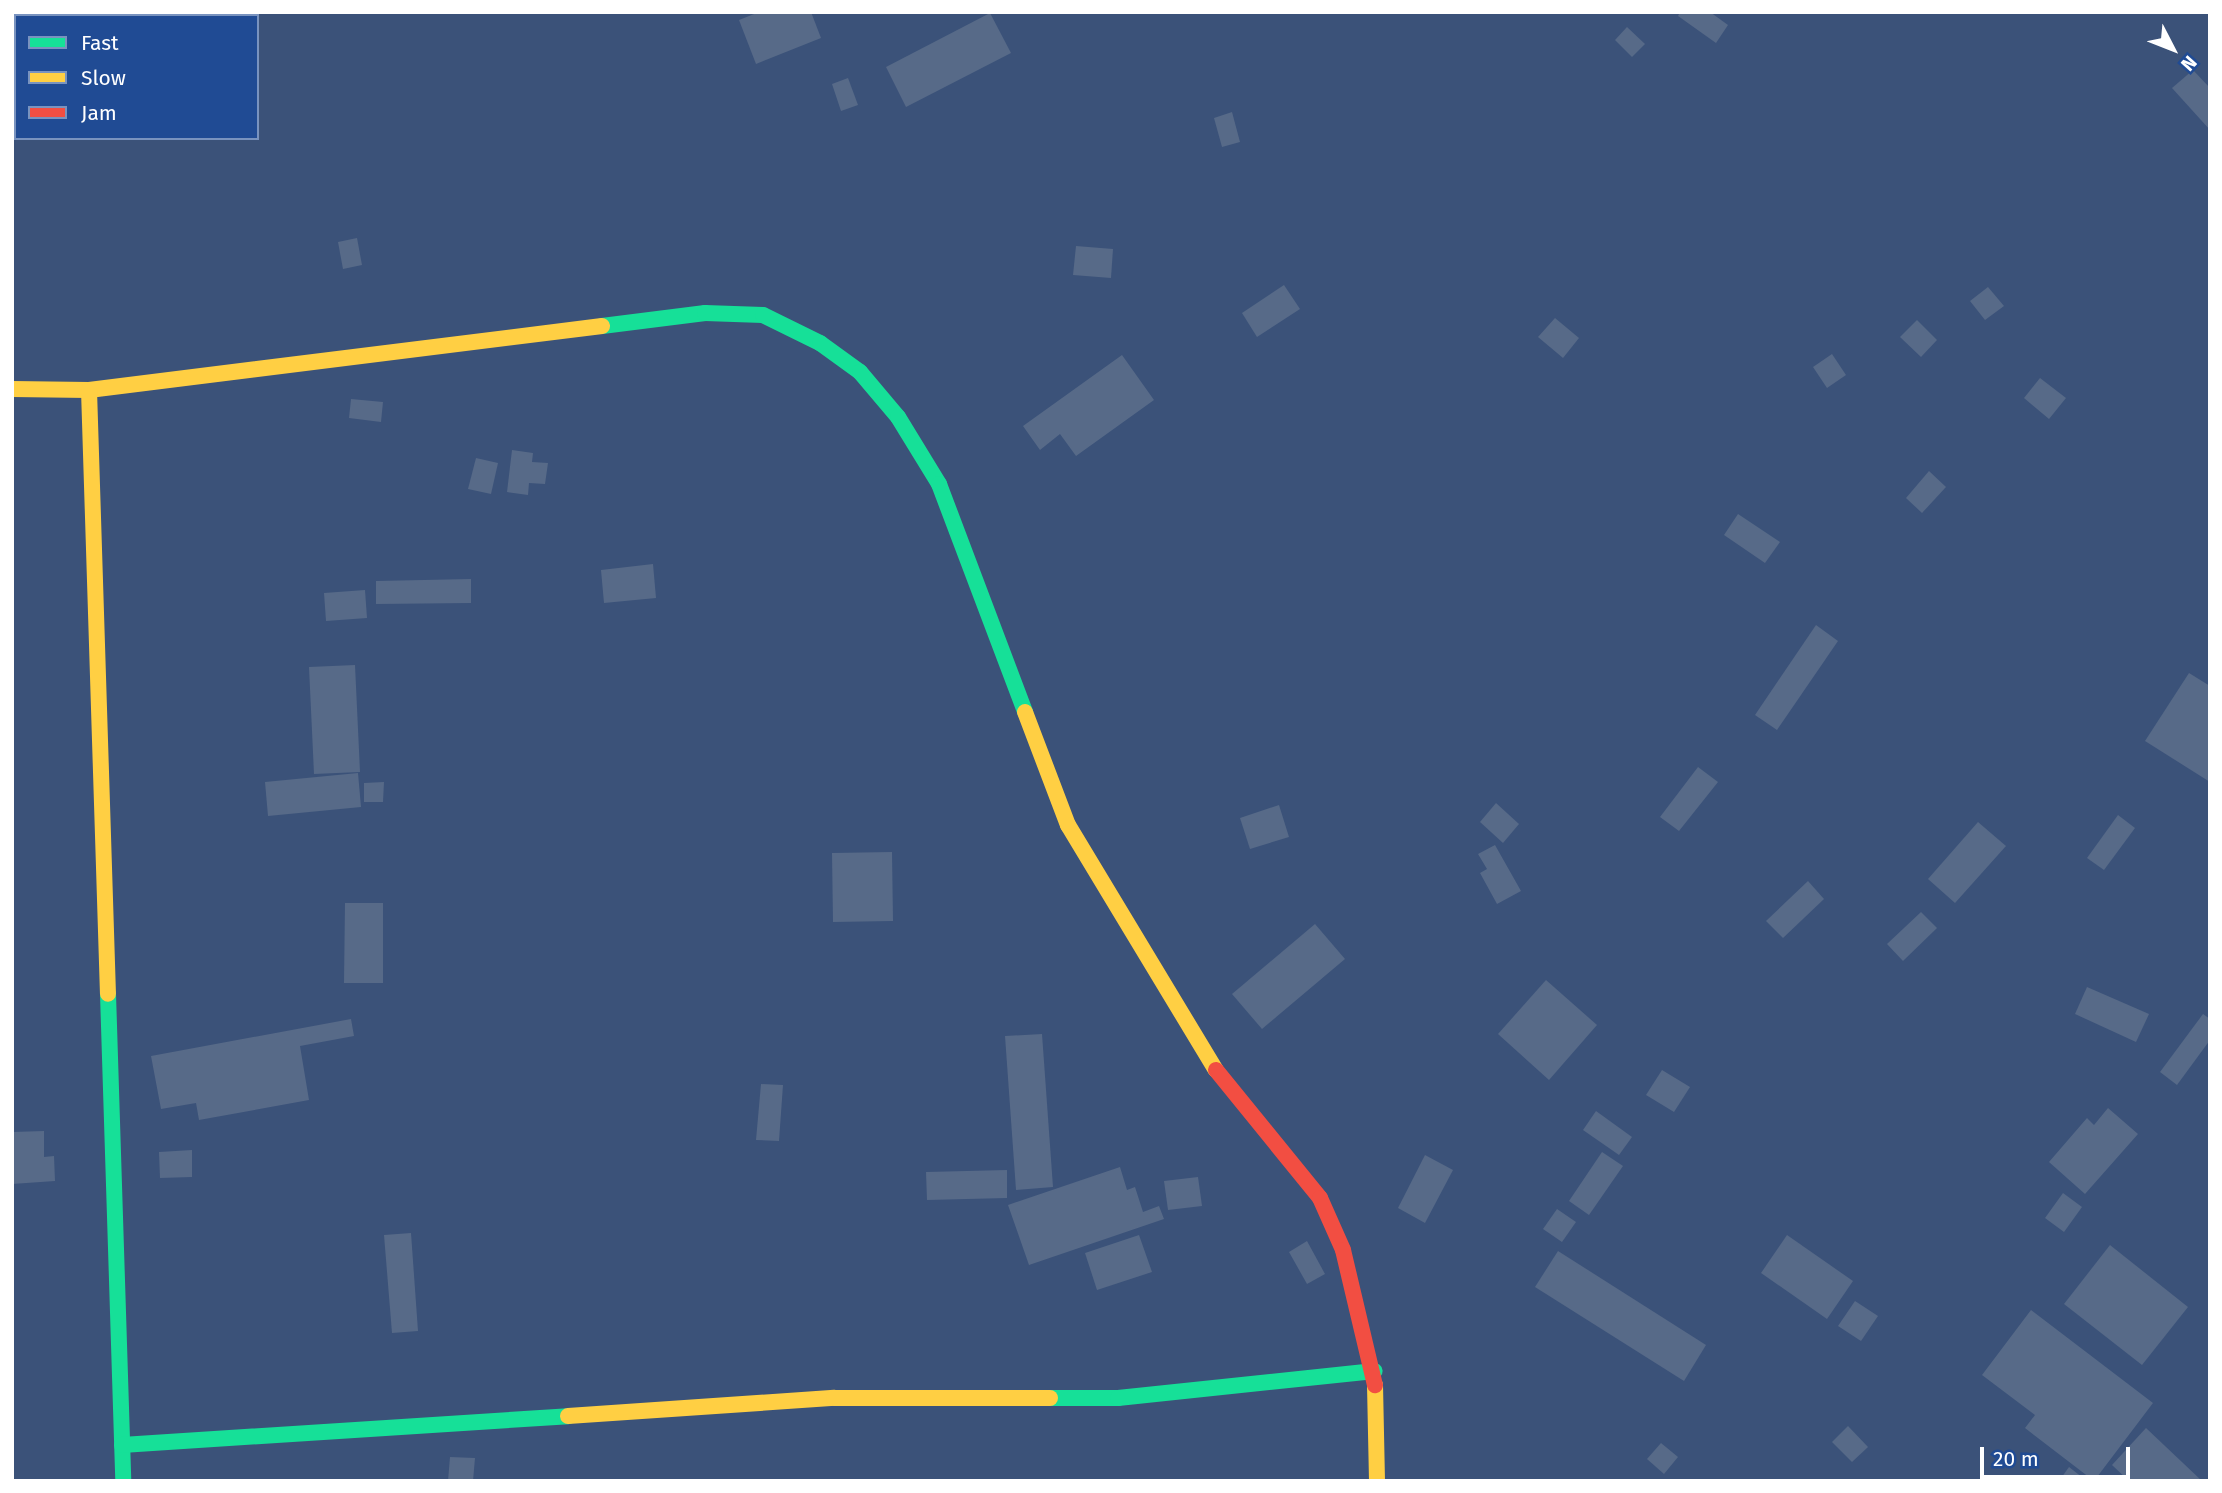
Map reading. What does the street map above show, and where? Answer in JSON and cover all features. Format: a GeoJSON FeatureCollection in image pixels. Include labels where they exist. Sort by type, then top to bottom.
{"type":"FeatureCollection","features":[{"type":"Feature","properties":{"kind":"street"},"geometry":{"type":"LineString","coordinates":[[12,389],[89,390],[705,313],[763,315],[820,343],[860,372],[898,416],[939,484],[1068,825],[1208,1060],[1320,1198],[1343,1250],[1375,1371],[1377,1481]]}},
{"type":"Feature","properties":{"kind":"street"},"geometry":{"type":"LineString","coordinates":[[89,390],[123,1481]]}},
{"type":"Feature","properties":{"kind":"street"},"geometry":{"type":"LineString","coordinates":[[122,1445],[834,1398],[1118,1398],[1201,1386],[1375,1371]]}},
{"type":"Feature","properties":{"kind":"building"},"geometry":{"type":"Polygon","coordinates":[[[759,12],[811,12],[821,38],[756,64],[739,20],[759,12]]]}},
{"type":"Feature","properties":{"kind":"building"},"geometry":{"type":"Polygon","coordinates":[[[1680,12],[1710,12],[1728,25],[1716,43],[1678,16],[1680,12]]]}},
{"type":"Feature","properties":{"kind":"building"},"geometry":{"type":"Polygon","coordinates":[[[990,13],[1011,53],[906,107],[886,67],[990,13]]]}},
{"type":"Feature","properties":{"kind":"building"},"geometry":{"type":"Polygon","coordinates":[[[1627,27],[1645,44],[1632,57],[1615,40],[1627,27]]]}},
{"type":"Feature","properties":{"kind":"building"},"geometry":{"type":"Polygon","coordinates":[[[2193,70],[2210,88],[2210,130],[2172,88],[2193,70]]]}},
{"type":"Feature","properties":{"kind":"building"},"geometry":{"type":"Polygon","coordinates":[[[848,78],[858,105],[841,111],[832,84],[848,78]]]}},
{"type":"Feature","properties":{"kind":"building"},"geometry":{"type":"Polygon","coordinates":[[[1232,112],[1240,142],[1222,147],[1214,118],[1232,112]]]}},
{"type":"Feature","properties":{"kind":"building"},"geometry":{"type":"Polygon","coordinates":[[[14,116],[14,138],[12,138],[14,116]]]}},
{"type":"Feature","properties":{"kind":"building"},"geometry":{"type":"Polygon","coordinates":[[[357,238],[362,265],[343,269],[338,242],[357,238]]]}},
{"type":"Feature","properties":{"kind":"building"},"geometry":{"type":"Polygon","coordinates":[[[1076,246],[1113,249],[1111,278],[1073,275],[1076,246]]]}},
{"type":"Feature","properties":{"kind":"building"},"geometry":{"type":"Polygon","coordinates":[[[1284,285],[1300,309],[1257,337],[1242,313],[1284,285]]]}},
{"type":"Feature","properties":{"kind":"building"},"geometry":{"type":"Polygon","coordinates":[[[1988,287],[2004,306],[1985,320],[1970,301],[1988,287]]]}},
{"type":"Feature","properties":{"kind":"building"},"geometry":{"type":"Polygon","coordinates":[[[1555,318],[1579,338],[1563,358],[1538,337],[1555,318]]]}},
{"type":"Feature","properties":{"kind":"building"},"geometry":{"type":"Polygon","coordinates":[[[1917,320],[1937,340],[1921,357],[1900,337],[1917,320]]]}},
{"type":"Feature","properties":{"kind":"building"},"geometry":{"type":"Polygon","coordinates":[[[1832,354],[1846,375],[1827,388],[1813,367],[1832,354]]]}},
{"type":"Feature","properties":{"kind":"building"},"geometry":{"type":"Polygon","coordinates":[[[1122,355],[1154,400],[1076,456],[1060,434],[1040,450],[1023,426],[1122,355]]]}},
{"type":"Feature","properties":{"kind":"building"},"geometry":{"type":"Polygon","coordinates":[[[2040,378],[2066,398],[2049,419],[2024,398],[2040,378]]]}},
{"type":"Feature","properties":{"kind":"building"},"geometry":{"type":"Polygon","coordinates":[[[351,399],[383,402],[381,422],[349,418],[351,399]]]}},
{"type":"Feature","properties":{"kind":"building"},"geometry":{"type":"Polygon","coordinates":[[[512,450],[533,453],[532,462],[548,463],[545,484],[529,483],[528,495],[507,492],[512,450]]]}},
{"type":"Feature","properties":{"kind":"building"},"geometry":{"type":"Polygon","coordinates":[[[476,458],[498,463],[491,494],[468,489],[476,458]]]}},
{"type":"Feature","properties":{"kind":"building"},"geometry":{"type":"Polygon","coordinates":[[[1929,471],[1946,487],[1922,513],[1906,498],[1929,471]]]}},
{"type":"Feature","properties":{"kind":"building"},"geometry":{"type":"Polygon","coordinates":[[[1738,514],[1780,542],[1765,563],[1724,535],[1738,514]]]}},
{"type":"Feature","properties":{"kind":"building"},"geometry":{"type":"Polygon","coordinates":[[[653,564],[656,598],[604,603],[601,570],[653,564]]]}},
{"type":"Feature","properties":{"kind":"building"},"geometry":{"type":"Polygon","coordinates":[[[471,579],[471,603],[376,604],[376,581],[471,579]]]}},
{"type":"Feature","properties":{"kind":"building"},"geometry":{"type":"Polygon","coordinates":[[[365,590],[367,618],[326,621],[324,593],[365,590]]]}},
{"type":"Feature","properties":{"kind":"building"},"geometry":{"type":"Polygon","coordinates":[[[1816,625],[1838,641],[1777,730],[1755,715],[1816,625]]]}},
{"type":"Feature","properties":{"kind":"building"},"geometry":{"type":"Polygon","coordinates":[[[355,665],[360,772],[314,774],[309,667],[355,665]]]}},
{"type":"Feature","properties":{"kind":"building"},"geometry":{"type":"Polygon","coordinates":[[[2189,673],[2210,686],[2210,782],[2145,741],[2189,673]]]}},
{"type":"Feature","properties":{"kind":"building"},"geometry":{"type":"Polygon","coordinates":[[[1698,767],[1718,782],[1679,831],[1660,817],[1698,767]]]}},
{"type":"Feature","properties":{"kind":"building"},"geometry":{"type":"Polygon","coordinates":[[[358,773],[361,807],[268,816],[265,782],[358,773]]]}},
{"type":"Feature","properties":{"kind":"building"},"geometry":{"type":"Polygon","coordinates":[[[384,782],[383,802],[364,802],[364,783],[384,782]]]}},
{"type":"Feature","properties":{"kind":"building"},"geometry":{"type":"Polygon","coordinates":[[[1496,803],[1519,824],[1503,843],[1480,822],[1496,803]]]}},
{"type":"Feature","properties":{"kind":"building"},"geometry":{"type":"Polygon","coordinates":[[[1279,805],[1289,837],[1250,849],[1240,818],[1279,805]]]}},
{"type":"Feature","properties":{"kind":"building"},"geometry":{"type":"Polygon","coordinates":[[[2118,815],[2135,828],[2104,870],[2087,858],[2118,815]]]}},
{"type":"Feature","properties":{"kind":"building"},"geometry":{"type":"Polygon","coordinates":[[[1978,822],[2006,846],[1955,903],[1928,879],[1978,822]]]}},
{"type":"Feature","properties":{"kind":"building"},"geometry":{"type":"Polygon","coordinates":[[[1495,845],[1521,891],[1497,904],[1480,873],[1487,869],[1478,854],[1495,845]]]}},
{"type":"Feature","properties":{"kind":"building"},"geometry":{"type":"Polygon","coordinates":[[[892,852],[893,921],[833,922],[832,853],[892,852]]]}},
{"type":"Feature","properties":{"kind":"building"},"geometry":{"type":"Polygon","coordinates":[[[1808,881],[1824,899],[1783,938],[1766,921],[1808,881]]]}},
{"type":"Feature","properties":{"kind":"building"},"geometry":{"type":"Polygon","coordinates":[[[345,903],[383,903],[383,983],[344,983],[345,903]]]}},
{"type":"Feature","properties":{"kind":"building"},"geometry":{"type":"Polygon","coordinates":[[[1921,912],[1937,928],[1903,961],[1887,944],[1921,912]]]}},
{"type":"Feature","properties":{"kind":"building"},"geometry":{"type":"Polygon","coordinates":[[[1315,924],[1345,959],[1262,1029],[1232,994],[1315,924]]]}},
{"type":"Feature","properties":{"kind":"building"},"geometry":{"type":"Polygon","coordinates":[[[1546,980],[1597,1025],[1549,1080],[1498,1034],[1546,980]]]}},
{"type":"Feature","properties":{"kind":"building"},"geometry":{"type":"Polygon","coordinates":[[[2087,987],[2149,1014],[2136,1042],[2075,1014],[2087,987]]]}},
{"type":"Feature","properties":{"kind":"building"},"geometry":{"type":"Polygon","coordinates":[[[2203,1014],[2210,1019],[2210,1040],[2177,1085],[2160,1072],[2203,1014]]]}},
{"type":"Feature","properties":{"kind":"building"},"geometry":{"type":"Polygon","coordinates":[[[351,1019],[354,1036],[300,1046],[309,1100],[199,1120],[196,1103],[161,1109],[151,1056],[351,1019]]]}},
{"type":"Feature","properties":{"kind":"building"},"geometry":{"type":"Polygon","coordinates":[[[1042,1034],[1053,1187],[1016,1190],[1005,1036],[1042,1034]]]}},
{"type":"Feature","properties":{"kind":"building"},"geometry":{"type":"Polygon","coordinates":[[[1662,1070],[1690,1087],[1674,1112],[1646,1095],[1662,1070]]]}},
{"type":"Feature","properties":{"kind":"building"},"geometry":{"type":"Polygon","coordinates":[[[761,1084],[783,1085],[779,1141],[756,1140],[761,1084]]]}},
{"type":"Feature","properties":{"kind":"building"},"geometry":{"type":"Polygon","coordinates":[[[2108,1108],[2138,1134],[2085,1194],[2049,1162],[2087,1118],[2094,1125],[2108,1108]]]}},
{"type":"Feature","properties":{"kind":"building"},"geometry":{"type":"Polygon","coordinates":[[[1596,1111],[1632,1137],[1619,1155],[1583,1130],[1596,1111]]]}},
{"type":"Feature","properties":{"kind":"building"},"geometry":{"type":"Polygon","coordinates":[[[44,1131],[44,1157],[54,1156],[55,1181],[12,1184],[12,1132],[44,1131]]]}},
{"type":"Feature","properties":{"kind":"building"},"geometry":{"type":"Polygon","coordinates":[[[192,1150],[192,1177],[160,1178],[159,1152],[192,1150]]]}},
{"type":"Feature","properties":{"kind":"building"},"geometry":{"type":"Polygon","coordinates":[[[1602,1152],[1623,1166],[1589,1215],[1569,1201],[1602,1152]]]}},
{"type":"Feature","properties":{"kind":"building"},"geometry":{"type":"Polygon","coordinates":[[[1425,1155],[1453,1170],[1425,1223],[1398,1208],[1425,1155]]]}},
{"type":"Feature","properties":{"kind":"building"},"geometry":{"type":"Polygon","coordinates":[[[1120,1167],[1127,1190],[1135,1187],[1143,1212],[1159,1206],[1164,1219],[1029,1265],[1008,1205],[1120,1167]]]}},
{"type":"Feature","properties":{"kind":"building"},"geometry":{"type":"Polygon","coordinates":[[[1007,1170],[1007,1198],[927,1200],[926,1172],[1007,1170]]]}},
{"type":"Feature","properties":{"kind":"building"},"geometry":{"type":"Polygon","coordinates":[[[1198,1177],[1202,1206],[1168,1210],[1164,1181],[1198,1177]]]}},
{"type":"Feature","properties":{"kind":"building"},"geometry":{"type":"Polygon","coordinates":[[[2063,1193],[2082,1207],[2064,1232],[2045,1218],[2063,1193]]]}},
{"type":"Feature","properties":{"kind":"building"},"geometry":{"type":"Polygon","coordinates":[[[1557,1209],[1576,1222],[1562,1242],[1543,1229],[1557,1209]]]}},
{"type":"Feature","properties":{"kind":"building"},"geometry":{"type":"Polygon","coordinates":[[[411,1233],[418,1331],[392,1333],[384,1235],[411,1233]]]}},
{"type":"Feature","properties":{"kind":"building"},"geometry":{"type":"Polygon","coordinates":[[[1139,1235],[1152,1272],[1097,1290],[1085,1253],[1139,1235]]]}},
{"type":"Feature","properties":{"kind":"building"},"geometry":{"type":"Polygon","coordinates":[[[1787,1235],[1853,1281],[1827,1319],[1761,1273],[1787,1235]]]}},
{"type":"Feature","properties":{"kind":"building"},"geometry":{"type":"Polygon","coordinates":[[[1307,1241],[1325,1274],[1307,1284],[1289,1252],[1307,1241]]]}},
{"type":"Feature","properties":{"kind":"building"},"geometry":{"type":"Polygon","coordinates":[[[2110,1245],[2188,1307],[2142,1365],[2064,1304],[2110,1245]]]}},
{"type":"Feature","properties":{"kind":"building"},"geometry":{"type":"Polygon","coordinates":[[[1558,1251],[1706,1345],[1684,1381],[1535,1287],[1558,1251]]]}},
{"type":"Feature","properties":{"kind":"building"},"geometry":{"type":"Polygon","coordinates":[[[1855,1301],[1878,1316],[1861,1341],[1838,1326],[1855,1301]]]}},
{"type":"Feature","properties":{"kind":"building"},"geometry":{"type":"Polygon","coordinates":[[[2031,1310],[2153,1403],[2094,1481],[2025,1428],[2035,1415],[1982,1375],[2031,1310]]]}},
{"type":"Feature","properties":{"kind":"building"},"geometry":{"type":"Polygon","coordinates":[[[1848,1426],[1868,1447],[1852,1462],[1832,1442],[1848,1426]]]}},
{"type":"Feature","properties":{"kind":"building"},"geometry":{"type":"Polygon","coordinates":[[[2146,1428],[2202,1481],[2129,1481],[2112,1465],[2146,1428]]]}},
{"type":"Feature","properties":{"kind":"building"},"geometry":{"type":"Polygon","coordinates":[[[1661,1443],[1678,1457],[1664,1474],[1647,1459],[1661,1443]]]}},
{"type":"Feature","properties":{"kind":"building"},"geometry":{"type":"Polygon","coordinates":[[[450,1457],[475,1458],[473,1481],[448,1481],[450,1457]]]}},
{"type":"Feature","properties":{"kind":"building"},"geometry":{"type":"Polygon","coordinates":[[[2069,1467],[2087,1481],[2059,1481],[2069,1467]]]}},
{"type":"Feature","properties":{"kind":"traffic: fast"},"geometry":{"type":"LineString","coordinates":[[602,326],[705,313],[763,315],[820,343],[860,372],[898,417],[939,484],[1025,712]]}},
{"type":"Feature","properties":{"kind":"traffic: fast"},"geometry":{"type":"LineString","coordinates":[[108,994],[123,1481]]}},
{"type":"Feature","properties":{"kind":"traffic: fast"},"geometry":{"type":"LineString","coordinates":[[1050,1398],[1118,1398],[1375,1371]]}},
{"type":"Feature","properties":{"kind":"traffic: fast"},"geometry":{"type":"LineString","coordinates":[[122,1445],[568,1416]]}},
{"type":"Feature","properties":{"kind":"traffic: slow"},"geometry":{"type":"LineString","coordinates":[[12,389],[89,390],[602,326]]}},
{"type":"Feature","properties":{"kind":"traffic: slow"},"geometry":{"type":"LineString","coordinates":[[89,390],[108,994]]}},
{"type":"Feature","properties":{"kind":"traffic: slow"},"geometry":{"type":"LineString","coordinates":[[1025,712],[1068,825],[1216,1070]]}},
{"type":"Feature","properties":{"kind":"traffic: slow"},"geometry":{"type":"LineString","coordinates":[[1375,1385],[1377,1481]]}},
{"type":"Feature","properties":{"kind":"traffic: slow"},"geometry":{"type":"LineString","coordinates":[[568,1416],[834,1398],[1050,1398]]}},
{"type":"Feature","properties":{"kind":"traffic: jam"},"geometry":{"type":"LineString","coordinates":[[1216,1070],[1320,1198],[1343,1250],[1375,1385]]}}]}
